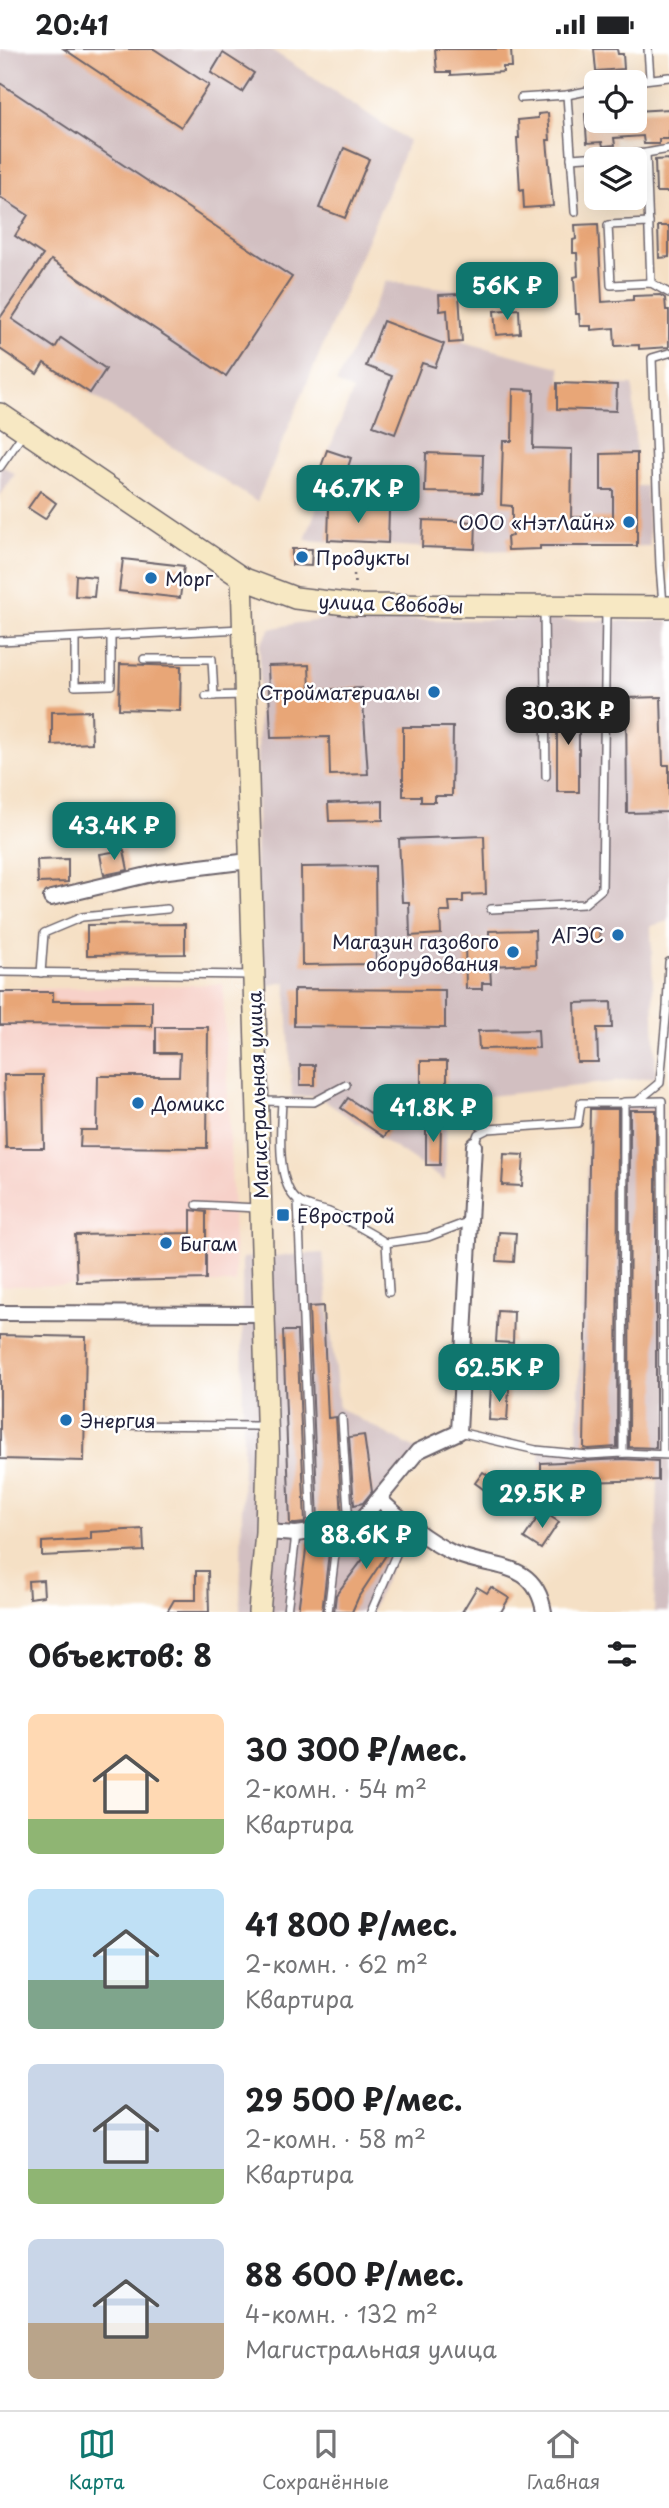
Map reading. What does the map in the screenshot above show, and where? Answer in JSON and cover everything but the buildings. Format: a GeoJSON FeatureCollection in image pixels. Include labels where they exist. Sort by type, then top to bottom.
{"type":"FeatureCollection","features":[{"type":"Feature","properties":{"kind":"main road","name":"улица Свободы"},"geometry":{"type":"LineString","coordinates":[[0,414],[242,578],[295,598],[336,604],[666,607]]}},
{"type":"Feature","properties":{"kind":"main road","name":"Магистральная улица"},"geometry":{"type":"LineString","coordinates":[[242,578],[267,1426],[267,1532],[260,1612]]}},
{"type":"Feature","properties":{"kind":"street"},"geometry":{"type":"LineString","coordinates":[[51,898],[160,872],[249,861]]}},
{"type":"Feature","properties":{"kind":"street"},"geometry":{"type":"LineString","coordinates":[[267,1532],[296,1534],[344,1528],[363,1518],[418,1451],[459,1432],[474,1145]]}},
{"type":"Feature","properties":{"kind":"street"},"geometry":{"type":"LineString","coordinates":[[0,1313],[264,1314]]}},
{"type":"Feature","properties":{"kind":"street"},"geometry":{"type":"LineString","coordinates":[[379,1499],[407,1523],[452,1553],[508,1567],[530,1580],[538,1589],[544,1612]]}},
{"type":"Feature","properties":{"kind":"lane"},"geometry":{"type":"LineString","coordinates":[[648,49],[650,78]]}},
{"type":"Feature","properties":{"kind":"lane"},"geometry":{"type":"LineString","coordinates":[[647,79],[669,77]]}},
{"type":"Feature","properties":{"kind":"lane"},"geometry":{"type":"LineString","coordinates":[[521,98],[584,92]]}},
{"type":"Feature","properties":{"kind":"lane"},"geometry":{"type":"LineString","coordinates":[[567,95],[575,212]]}},
{"type":"Feature","properties":{"kind":"lane"},"geometry":{"type":"LineString","coordinates":[[647,153],[669,149]]}},
{"type":"Feature","properties":{"kind":"lane"},"geometry":{"type":"LineString","coordinates":[[571,158],[584,157]]}},
{"type":"Feature","properties":{"kind":"lane"},"geometry":{"type":"LineString","coordinates":[[647,176],[651,283]]}},
{"type":"Feature","properties":{"kind":"lane"},"geometry":{"type":"LineString","coordinates":[[649,223],[608,225],[611,285],[651,283],[669,293]]}},
{"type":"Feature","properties":{"kind":"lane"},"geometry":{"type":"LineString","coordinates":[[666,607],[660,566],[652,358],[669,353]]}},
{"type":"Feature","properties":{"kind":"lane"},"geometry":{"type":"LineString","coordinates":[[0,467],[26,430]]}},
{"type":"Feature","properties":{"kind":"lane"},"geometry":{"type":"LineString","coordinates":[[544,606],[546,776]]}},
{"type":"Feature","properties":{"kind":"lane"},"geometry":{"type":"LineString","coordinates":[[491,909],[584,904],[602,889],[606,606]]}},
{"type":"Feature","properties":{"kind":"lane"},"geometry":{"type":"LineString","coordinates":[[0,641],[243,629]]}},
{"type":"Feature","properties":{"kind":"lane"},"geometry":{"type":"LineString","coordinates":[[75,638],[75,685],[111,684],[111,637]]}},
{"type":"Feature","properties":{"kind":"lane"},"geometry":{"type":"LineString","coordinates":[[144,659],[212,659],[210,696],[245,695]]}},
{"type":"Feature","properties":{"kind":"lane"},"geometry":{"type":"LineString","coordinates":[[41,973],[44,933],[82,917],[167,909]]}},
{"type":"Feature","properties":{"kind":"lane"},"geometry":{"type":"LineString","coordinates":[[637,1102],[660,1083],[669,962]]}},
{"type":"Feature","properties":{"kind":"lane"},"geometry":{"type":"LineString","coordinates":[[0,972],[253,975]]}},
{"type":"Feature","properties":{"kind":"lane"},"geometry":{"type":"LineString","coordinates":[[257,1101],[314,1102],[346,1085]]}},
{"type":"Feature","properties":{"kind":"lane"},"geometry":{"type":"LineString","coordinates":[[282,1101],[284,1172],[289,1188],[298,1201],[312,1532]]}},
{"type":"Feature","properties":{"kind":"lane"},"geometry":{"type":"LineString","coordinates":[[459,1432],[536,1450],[588,1455],[666,1455],[662,1101],[581,1103],[578,1123],[488,1129],[478,1134],[474,1145]]}},
{"type":"Feature","properties":{"kind":"lane"},"geometry":{"type":"LineString","coordinates":[[623,1453],[624,1103]]}},
{"type":"Feature","properties":{"kind":"lane"},"geometry":{"type":"LineString","coordinates":[[298,1201],[362,1227],[386,1243],[428,1237],[470,1221]]}},
{"type":"Feature","properties":{"kind":"lane"},"geometry":{"type":"LineString","coordinates":[[197,1205],[261,1208]]}},
{"type":"Feature","properties":{"kind":"lane"},"geometry":{"type":"LineString","coordinates":[[386,1243],[389,1292]]}},
{"type":"Feature","properties":{"kind":"lane"},"geometry":{"type":"LineString","coordinates":[[328,1612],[344,1528],[342,1417]]}},
{"type":"Feature","properties":{"kind":"lane"},"geometry":{"type":"LineString","coordinates":[[97,1425],[267,1426]]}},
{"type":"Feature","properties":{"kind":"lane"},"geometry":{"type":"LineString","coordinates":[[287,1612],[296,1534]]}},
{"type":"Feature","properties":{"kind":"lane"},"geometry":{"type":"LineString","coordinates":[[371,1612],[398,1550]]}},
{"type":"Feature","properties":{"kind":"shaded area"},"geometry":{"type":"Polygon","coordinates":[[[0,49],[270,49],[409,141],[257,502],[45,364],[37,374],[0,349],[0,49]]]}},
{"type":"Feature","properties":{"kind":"shaded area"},"geometry":{"type":"Polygon","coordinates":[[[386,281],[459,290],[463,342],[560,367],[561,383],[633,385],[637,486],[646,486],[650,546],[477,551],[305,540],[324,488],[315,484],[353,391],[336,383],[386,281]]]}},
{"type":"Feature","properties":{"kind":"shaded area"},"geometry":{"type":"Polygon","coordinates":[[[0,464],[15,474],[0,496],[0,464]]]}},
{"type":"Feature","properties":{"kind":"shaded area"},"geometry":{"type":"Polygon","coordinates":[[[332,619],[669,621],[669,921],[651,926],[656,1077],[447,1101],[445,1181],[317,1096],[292,1097],[286,982],[254,988],[260,645],[270,629],[332,619]]]}},
{"type":"Feature","properties":{"kind":"shaded area"},"geometry":{"type":"Polygon","coordinates":[[[223,984],[236,1283],[0,1286],[0,990],[223,984]]]}},
{"type":"Feature","properties":{"kind":"shaded area"},"geometry":{"type":"Polygon","coordinates":[[[662,1101],[663,1298],[669,1297],[669,1612],[654,1612],[658,1480],[541,1483],[540,1450],[577,1449],[589,1103],[662,1101]]]}},
{"type":"Feature","properties":{"kind":"shaded area"},"geometry":{"type":"Polygon","coordinates":[[[323,1253],[339,1408],[419,1451],[379,1499],[409,1526],[371,1612],[240,1612],[243,1458],[242,1258],[323,1253]]]}},
{"type":"Feature","properties":{"kind":"place","name":"ООО «НэтЛайн»"},"geometry":{"type":"Point","coordinates":[629,522]}},
{"type":"Feature","properties":{"kind":"place","name":"Продукты"},"geometry":{"type":"Point","coordinates":[302,557]}},
{"type":"Feature","properties":{"kind":"place","name":"Морг"},"geometry":{"type":"Point","coordinates":[151,578]}},
{"type":"Feature","properties":{"kind":"place","name":"Стройматериалы"},"geometry":{"type":"Point","coordinates":[434,692]}},
{"type":"Feature","properties":{"kind":"place","name":"АГЭС"},"geometry":{"type":"Point","coordinates":[618,935]}},
{"type":"Feature","properties":{"kind":"place","name":"Магазин газового оборудования"},"geometry":{"type":"Point","coordinates":[513,952]}},
{"type":"Feature","properties":{"kind":"place","name":"Домикс"},"geometry":{"type":"Point","coordinates":[138,1103]}},
{"type":"Feature","properties":{"kind":"place","name":"Еврострой"},"geometry":{"type":"Point","coordinates":[283,1215]}},
{"type":"Feature","properties":{"kind":"place","name":"Бигам"},"geometry":{"type":"Point","coordinates":[166,1243]}},
{"type":"Feature","properties":{"kind":"place","name":"Энергия"},"geometry":{"type":"Point","coordinates":[66,1420]}}]}
